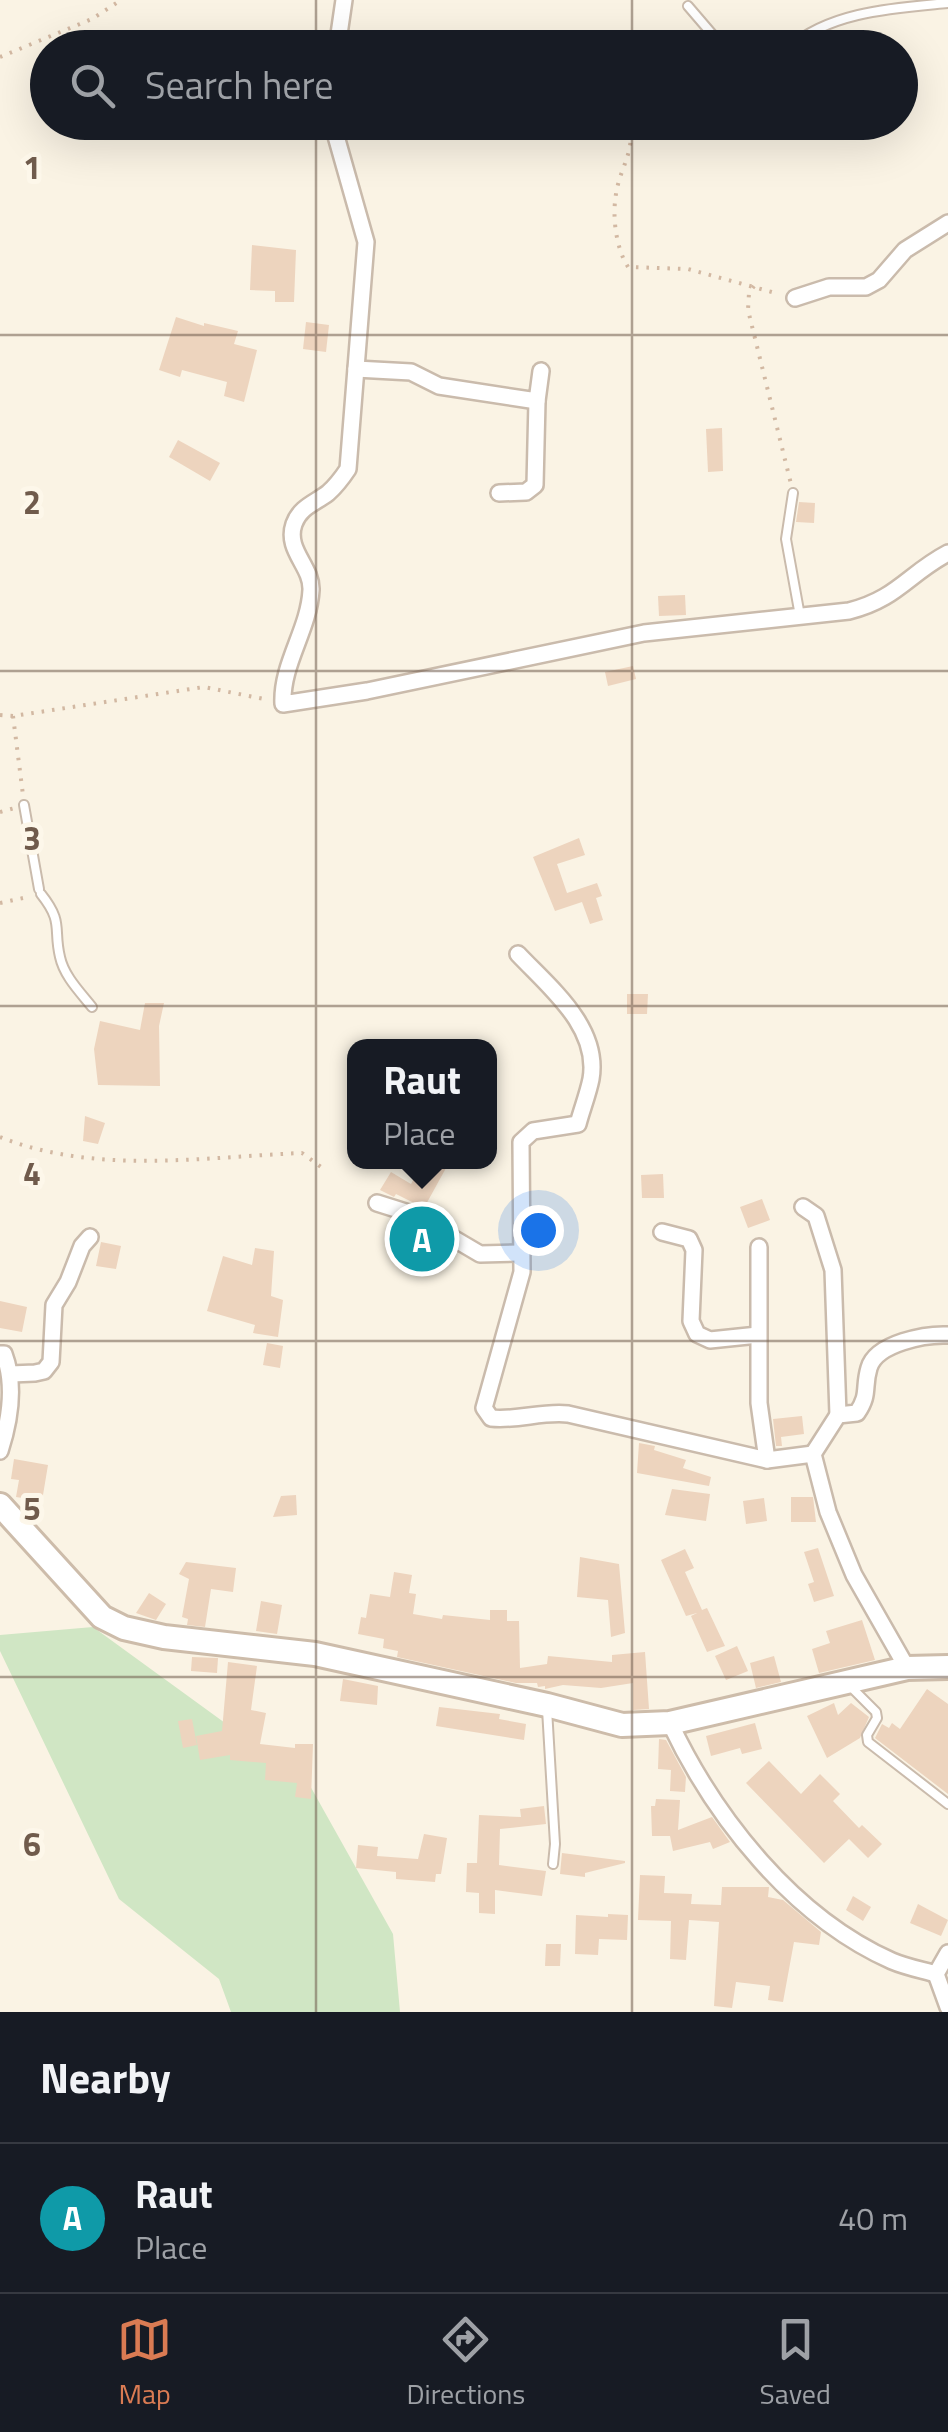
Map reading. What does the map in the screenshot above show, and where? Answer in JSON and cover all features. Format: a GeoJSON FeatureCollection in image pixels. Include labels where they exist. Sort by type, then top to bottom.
{"type":"FeatureCollection","features":[{"type":"Feature","properties":{"kind":"main road"},"geometry":{"type":"LineString","coordinates":[[0,1505],[102,1617],[124,1628],[315,1654],[622,1725],[670,1723],[908,1668],[948,1667]]}},
{"type":"Feature","properties":{"kind":"street"},"geometry":{"type":"LineString","coordinates":[[340,30],[344,0]]}},
{"type":"Feature","properties":{"kind":"street"},"geometry":{"type":"LineString","coordinates":[[337,140],[366,242],[348,469],[337,484],[304,508],[295,520],[294,548],[311,590],[304,631],[282,686],[284,704],[366,692],[644,633],[849,611],[875,604],[948,553]]}},
{"type":"Feature","properties":{"kind":"street"},"geometry":{"type":"LineString","coordinates":[[795,298],[829,287],[866,287],[880,280],[905,250],[948,223]]}},
{"type":"Feature","properties":{"kind":"street"},"geometry":{"type":"LineString","coordinates":[[356,369],[411,372],[439,386],[537,401]]}},
{"type":"Feature","properties":{"kind":"street"},"geometry":{"type":"LineString","coordinates":[[499,492],[526,492],[536,484],[541,371]]}},
{"type":"Feature","properties":{"kind":"street"},"geometry":{"type":"LineString","coordinates":[[518,954],[572,1012],[588,1043],[592,1075],[578,1124],[533,1132],[520,1142],[522,1272],[484,1408],[492,1418],[505,1420],[546,1412],[568,1414],[767,1460],[814,1454]]}},
{"type":"Feature","properties":{"kind":"street"},"geometry":{"type":"LineString","coordinates":[[377,1203],[412,1214],[480,1254],[521,1253]]}},
{"type":"Feature","properties":{"kind":"street"},"geometry":{"type":"LineString","coordinates":[[802,1207],[816,1216],[833,1270],[838,1415],[814,1454],[828,1512],[854,1575],[908,1668]]}},
{"type":"Feature","properties":{"kind":"street"},"geometry":{"type":"LineString","coordinates":[[662,1232],[688,1239],[694,1250],[691,1321],[697,1334],[710,1340],[758,1335]]}},
{"type":"Feature","properties":{"kind":"street"},"geometry":{"type":"LineString","coordinates":[[12,1374],[36,1374],[50,1362],[54,1306],[90,1237]]}},
{"type":"Feature","properties":{"kind":"street"},"geometry":{"type":"LineString","coordinates":[[759,1247],[759,1403],[767,1460]]}},
{"type":"Feature","properties":{"kind":"street"},"geometry":{"type":"LineString","coordinates":[[838,1415],[857,1414],[868,1398],[869,1366],[880,1351],[948,1335]]}},
{"type":"Feature","properties":{"kind":"street"},"geometry":{"type":"LineString","coordinates":[[0,1354],[4,1354],[12,1374],[8,1425],[0,1451]]}},
{"type":"Feature","properties":{"kind":"street"},"geometry":{"type":"LineString","coordinates":[[670,1723],[684,1753],[746,1844],[800,1900],[842,1932],[892,1961],[936,1974]]}},
{"type":"Feature","properties":{"kind":"street"},"geometry":{"type":"LineString","coordinates":[[948,1953],[936,1974],[948,2007]]}},
{"type":"Feature","properties":{"kind":"lane"},"geometry":{"type":"LineString","coordinates":[[815,30],[834,21],[948,3]]}},
{"type":"Feature","properties":{"kind":"lane"},"geometry":{"type":"LineString","coordinates":[[688,6],[709,30]]}},
{"type":"Feature","properties":{"kind":"lane"},"geometry":{"type":"LineString","coordinates":[[793,493],[786,540],[800,616]]}},
{"type":"Feature","properties":{"kind":"lane"},"geometry":{"type":"LineString","coordinates":[[24,805],[40,892],[59,928],[60,957],[73,984],[92,1006]]}},
{"type":"Feature","properties":{"kind":"lane"},"geometry":{"type":"LineString","coordinates":[[847,1682],[876,1712],[868,1742],[948,1804]]}},
{"type":"Feature","properties":{"kind":"lane"},"geometry":{"type":"LineString","coordinates":[[547,1705],[553,1864]]}},
{"type":"Feature","properties":{"kind":"path"},"geometry":{"type":"LineString","coordinates":[[64,30],[121,0]]}},
{"type":"Feature","properties":{"kind":"path"},"geometry":{"type":"LineString","coordinates":[[0,57],[30,44]]}},
{"type":"Feature","properties":{"kind":"path"},"geometry":{"type":"LineString","coordinates":[[633,140],[615,210],[628,267],[688,269],[795,298]]}},
{"type":"Feature","properties":{"kind":"path"},"geometry":{"type":"LineString","coordinates":[[754,286],[749,293],[748,310],[793,493]]}},
{"type":"Feature","properties":{"kind":"path"},"geometry":{"type":"LineString","coordinates":[[0,715],[204,687],[284,704]]}},
{"type":"Feature","properties":{"kind":"path"},"geometry":{"type":"LineString","coordinates":[[0,812],[24,805],[13,716]]}},
{"type":"Feature","properties":{"kind":"path"},"geometry":{"type":"LineString","coordinates":[[0,903],[40,892]]}},
{"type":"Feature","properties":{"kind":"path"},"geometry":{"type":"LineString","coordinates":[[0,1137],[95,1159],[302,1153],[321,1166]]}},
{"type":"Feature","properties":{"kind":"green space"},"geometry":{"type":"Polygon","coordinates":[[[93,1627],[309,1784],[393,1934],[400,2012],[231,2012],[219,1979],[119,1899],[0,1651],[0,1635],[93,1627]]]}},
{"type":"Feature","properties":{"kind":"building"},"geometry":{"type":"Polygon","coordinates":[[[252,245],[296,250],[294,302],[275,302],[275,291],[250,290],[252,245]]]}},
{"type":"Feature","properties":{"kind":"building"},"geometry":{"type":"Polygon","coordinates":[[[176,317],[238,331],[234,344],[257,350],[244,402],[224,396],[227,382],[182,370],[180,377],[159,370],[176,317]]]}},
{"type":"Feature","properties":{"kind":"building"},"geometry":{"type":"Polygon","coordinates":[[[306,322],[329,325],[326,352],[303,349],[306,322]]]}},
{"type":"Feature","properties":{"kind":"building"},"geometry":{"type":"Polygon","coordinates":[[[722,428],[723,471],[708,472],[706,429],[722,428]]]}},
{"type":"Feature","properties":{"kind":"building"},"geometry":{"type":"Polygon","coordinates":[[[178,440],[220,463],[210,481],[169,457],[178,440]]]}},
{"type":"Feature","properties":{"kind":"building"},"geometry":{"type":"Polygon","coordinates":[[[799,502],[815,503],[814,523],[796,522],[799,502]]]}},
{"type":"Feature","properties":{"kind":"building"},"geometry":{"type":"Polygon","coordinates":[[[685,595],[686,615],[659,616],[658,596],[685,595]]]}},
{"type":"Feature","properties":{"kind":"building"},"geometry":{"type":"Polygon","coordinates":[[[633,666],[636,679],[608,686],[605,672],[633,666]]]}},
{"type":"Feature","properties":{"kind":"building"},"geometry":{"type":"Polygon","coordinates":[[[579,838],[585,855],[557,864],[567,893],[597,883],[602,896],[596,898],[603,920],[590,924],[582,902],[555,911],[533,857],[579,838]]]}},
{"type":"Feature","properties":{"kind":"building"},"geometry":{"type":"Polygon","coordinates":[[[627,994],[648,994],[647,1014],[627,1014],[627,994]]]}},
{"type":"Feature","properties":{"kind":"building"},"geometry":{"type":"Polygon","coordinates":[[[145,1003],[164,1003],[159,1026],[160,1086],[98,1085],[94,1049],[100,1021],[140,1030],[145,1003]]]}},
{"type":"Feature","properties":{"kind":"building"},"geometry":{"type":"Polygon","coordinates":[[[85,1116],[105,1123],[98,1144],[83,1141],[85,1116]]]}},
{"type":"Feature","properties":{"kind":"building"},"geometry":{"type":"Polygon","coordinates":[[[419,1169],[445,1169],[424,1208],[380,1190],[391,1172],[411,1184],[419,1169]]]}},
{"type":"Feature","properties":{"kind":"building"},"geometry":{"type":"Polygon","coordinates":[[[663,1174],[664,1198],[642,1198],[641,1175],[663,1174]]]}},
{"type":"Feature","properties":{"kind":"building"},"geometry":{"type":"Polygon","coordinates":[[[762,1199],[770,1220],[748,1228],[740,1207],[762,1199]]]}},
{"type":"Feature","properties":{"kind":"building"},"geometry":{"type":"Polygon","coordinates":[[[101,1242],[121,1246],[116,1269],[96,1266],[101,1242]]]}},
{"type":"Feature","properties":{"kind":"building"},"geometry":{"type":"Polygon","coordinates":[[[255,1248],[274,1251],[271,1296],[283,1300],[278,1337],[253,1333],[255,1325],[207,1311],[223,1256],[252,1265],[255,1248]]]}},
{"type":"Feature","properties":{"kind":"building"},"geometry":{"type":"Polygon","coordinates":[[[0,1301],[27,1307],[22,1332],[0,1328],[0,1301]]]}},
{"type":"Feature","properties":{"kind":"building"},"geometry":{"type":"Polygon","coordinates":[[[267,1343],[283,1346],[280,1368],[263,1365],[267,1343]]]}},
{"type":"Feature","properties":{"kind":"building"},"geometry":{"type":"Polygon","coordinates":[[[802,1416],[804,1434],[781,1437],[782,1446],[776,1446],[773,1419],[802,1416]]]}},
{"type":"Feature","properties":{"kind":"building"},"geometry":{"type":"Polygon","coordinates":[[[639,1443],[686,1460],[683,1468],[711,1477],[709,1486],[637,1473],[639,1443]]]}},
{"type":"Feature","properties":{"kind":"building"},"geometry":{"type":"Polygon","coordinates":[[[14,1459],[48,1465],[42,1501],[16,1497],[19,1480],[11,1479],[14,1459]]]}},
{"type":"Feature","properties":{"kind":"building"},"geometry":{"type":"Polygon","coordinates":[[[672,1489],[710,1494],[706,1521],[665,1515],[672,1489]]]}},
{"type":"Feature","properties":{"kind":"building"},"geometry":{"type":"Polygon","coordinates":[[[296,1495],[297,1515],[273,1517],[281,1496],[296,1495]]]}},
{"type":"Feature","properties":{"kind":"building"},"geometry":{"type":"Polygon","coordinates":[[[791,1497],[813,1497],[816,1522],[791,1522],[791,1497]]]}},
{"type":"Feature","properties":{"kind":"building"},"geometry":{"type":"Polygon","coordinates":[[[764,1498],[767,1521],[746,1524],[743,1501],[764,1498]]]}},
{"type":"Feature","properties":{"kind":"building"},"geometry":{"type":"Polygon","coordinates":[[[818,1548],[834,1596],[814,1602],[808,1584],[814,1582],[804,1552],[818,1548]]]}},
{"type":"Feature","properties":{"kind":"building"},"geometry":{"type":"Polygon","coordinates":[[[685,1549],[694,1568],[685,1572],[702,1610],[707,1608],[725,1646],[707,1652],[691,1616],[697,1613],[686,1616],[661,1560],[685,1549]]]}},
{"type":"Feature","properties":{"kind":"building"},"geometry":{"type":"Polygon","coordinates":[[[580,1557],[619,1564],[625,1633],[611,1637],[608,1600],[577,1597],[580,1557]]]}},
{"type":"Feature","properties":{"kind":"building"},"geometry":{"type":"Polygon","coordinates":[[[186,1562],[236,1568],[233,1592],[211,1589],[205,1627],[187,1625],[188,1619],[182,1617],[189,1579],[179,1574],[186,1562]]]}},
{"type":"Feature","properties":{"kind":"building"},"geometry":{"type":"Polygon","coordinates":[[[394,1572],[412,1575],[409,1593],[416,1594],[413,1614],[490,1620],[490,1610],[507,1610],[507,1621],[519,1621],[520,1668],[547,1664],[548,1656],[612,1662],[612,1655],[645,1652],[649,1709],[633,1710],[633,1683],[545,1689],[537,1683],[516,1683],[397,1657],[398,1651],[383,1648],[384,1639],[358,1634],[361,1617],[366,1618],[370,1594],[390,1597],[394,1572]]]}},
{"type":"Feature","properties":{"kind":"building"},"geometry":{"type":"Polygon","coordinates":[[[149,1593],[166,1604],[156,1620],[136,1613],[149,1593]]]}},
{"type":"Feature","properties":{"kind":"building"},"geometry":{"type":"Polygon","coordinates":[[[261,1601],[282,1605],[277,1634],[256,1631],[261,1601]]]}},
{"type":"Feature","properties":{"kind":"building"},"geometry":{"type":"Polygon","coordinates":[[[862,1620],[875,1660],[819,1673],[812,1649],[830,1643],[826,1631],[862,1620]]]}},
{"type":"Feature","properties":{"kind":"building"},"geometry":{"type":"Polygon","coordinates":[[[737,1646],[748,1671],[726,1680],[715,1656],[737,1646]]]}},
{"type":"Feature","properties":{"kind":"building"},"geometry":{"type":"Polygon","coordinates":[[[774,1656],[781,1682],[756,1688],[750,1663],[774,1656]]]}},
{"type":"Feature","properties":{"kind":"building"},"geometry":{"type":"Polygon","coordinates":[[[192,1657],[218,1658],[217,1673],[191,1671],[192,1657]]]}},
{"type":"Feature","properties":{"kind":"building"},"geometry":{"type":"Polygon","coordinates":[[[228,1662],[257,1666],[251,1710],[266,1713],[260,1744],[295,1748],[295,1744],[313,1744],[311,1799],[295,1797],[297,1783],[265,1780],[266,1763],[230,1760],[230,1755],[200,1760],[196,1736],[222,1731],[228,1662]]]}},
{"type":"Feature","properties":{"kind":"building"},"geometry":{"type":"Polygon","coordinates":[[[343,1679],[378,1686],[377,1705],[340,1701],[343,1679]]]}},
{"type":"Feature","properties":{"kind":"building"},"geometry":{"type":"Polygon","coordinates":[[[927,1689],[948,1704],[948,1794],[875,1738],[882,1724],[889,1728],[892,1723],[900,1729],[927,1689]]]}},
{"type":"Feature","properties":{"kind":"building"},"geometry":{"type":"Polygon","coordinates":[[[834,1703],[838,1715],[851,1703],[869,1717],[860,1738],[827,1758],[807,1716],[834,1703]]]}},
{"type":"Feature","properties":{"kind":"building"},"geometry":{"type":"Polygon","coordinates":[[[439,1707],[500,1714],[499,1719],[526,1724],[524,1740],[436,1726],[439,1707]]]}},
{"type":"Feature","properties":{"kind":"building"},"geometry":{"type":"Polygon","coordinates":[[[192,1719],[197,1745],[183,1748],[178,1721],[192,1719]]]}},
{"type":"Feature","properties":{"kind":"building"},"geometry":{"type":"Polygon","coordinates":[[[755,1723],[762,1749],[742,1754],[740,1748],[711,1756],[706,1736],[755,1723]]]}},
{"type":"Feature","properties":{"kind":"building"},"geometry":{"type":"Polygon","coordinates":[[[659,1739],[666,1740],[686,1777],[685,1792],[670,1791],[671,1770],[658,1769],[659,1739]]]}},
{"type":"Feature","properties":{"kind":"building"},"geometry":{"type":"Polygon","coordinates":[[[769,1761],[801,1794],[820,1774],[840,1794],[833,1801],[859,1828],[862,1825],[882,1844],[868,1858],[849,1839],[824,1863],[746,1783],[769,1761]]]}},
{"type":"Feature","properties":{"kind":"building"},"geometry":{"type":"Polygon","coordinates":[[[656,1799],[680,1800],[678,1830],[712,1817],[730,1842],[713,1849],[710,1842],[673,1851],[670,1836],[652,1836],[651,1806],[655,1806],[656,1799]]]}},
{"type":"Feature","properties":{"kind":"building"},"geometry":{"type":"Polygon","coordinates":[[[544,1806],[546,1824],[500,1829],[499,1865],[546,1871],[542,1896],[495,1890],[495,1914],[479,1913],[479,1893],[466,1892],[467,1863],[477,1863],[479,1815],[521,1817],[520,1809],[544,1806]]]}},
{"type":"Feature","properties":{"kind":"building"},"geometry":{"type":"Polygon","coordinates":[[[424,1834],[447,1838],[441,1874],[436,1874],[435,1882],[396,1879],[396,1872],[356,1868],[358,1845],[378,1847],[377,1856],[418,1859],[424,1834]]]}},
{"type":"Feature","properties":{"kind":"building"},"geometry":{"type":"Polygon","coordinates":[[[562,1853],[625,1863],[585,1873],[585,1877],[560,1874],[562,1853]]]}},
{"type":"Feature","properties":{"kind":"building"},"geometry":{"type":"Polygon","coordinates":[[[640,1875],[665,1876],[664,1893],[692,1894],[691,1904],[721,1905],[722,1887],[769,1887],[768,1897],[783,1900],[821,1932],[819,1945],[794,1942],[783,2002],[768,2000],[770,1986],[736,1982],[732,2008],[714,2006],[719,1922],[689,1920],[686,1960],[670,1959],[671,1921],[638,1920],[640,1875]]]}},
{"type":"Feature","properties":{"kind":"building"},"geometry":{"type":"Polygon","coordinates":[[[853,1896],[871,1907],[863,1921],[846,1910],[853,1896]]]}},
{"type":"Feature","properties":{"kind":"building"},"geometry":{"type":"Polygon","coordinates":[[[918,1904],[948,1920],[941,1936],[910,1923],[918,1904]]]}},
{"type":"Feature","properties":{"kind":"building"},"geometry":{"type":"Polygon","coordinates":[[[576,1915],[628,1915],[627,1940],[599,1939],[598,1955],[575,1954],[576,1915]]]}},
{"type":"Feature","properties":{"kind":"building"},"geometry":{"type":"Polygon","coordinates":[[[546,1944],[561,1944],[560,1966],[545,1966],[546,1944]]]}},
{"type":"Feature","properties":{"kind":"place","name":"Raut"},"geometry":{"type":"Point","coordinates":[422,1239]}}]}
